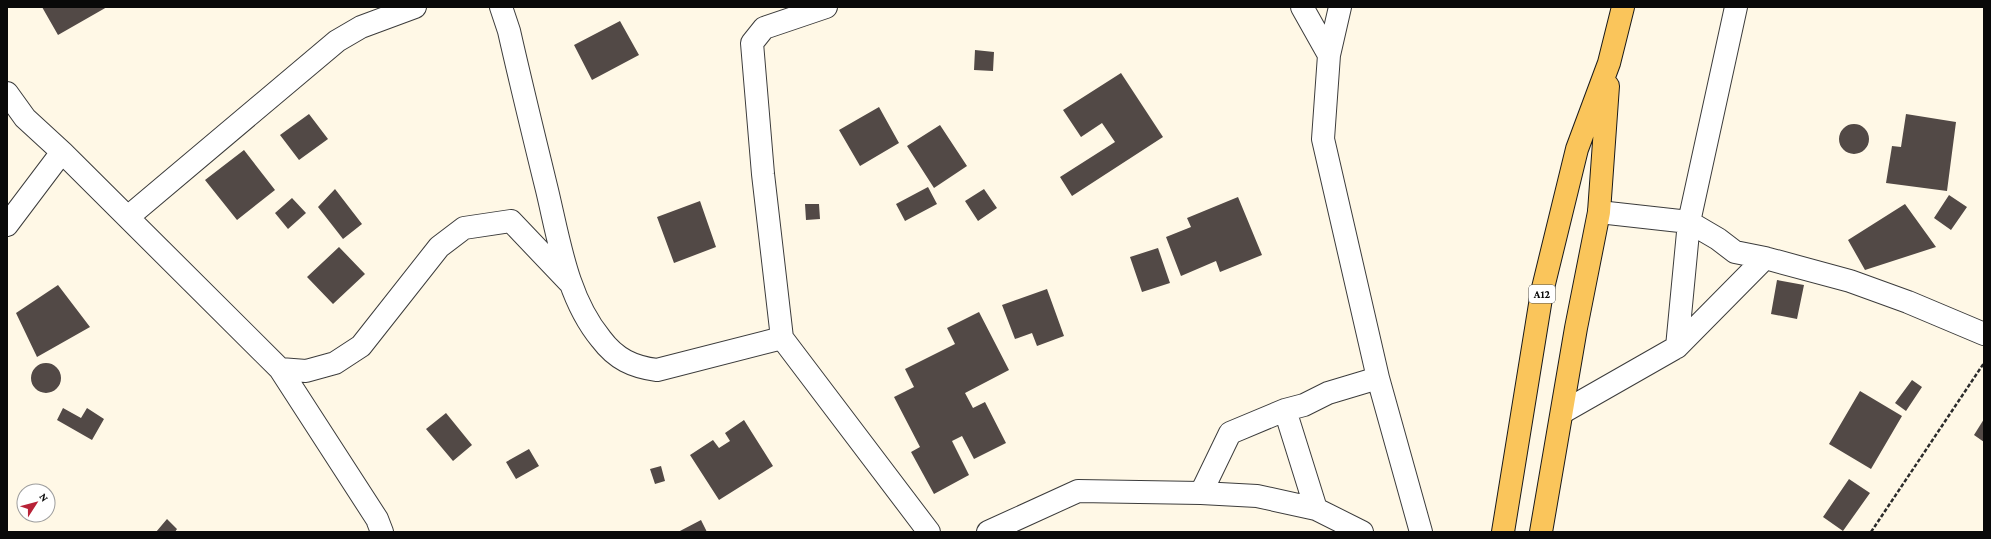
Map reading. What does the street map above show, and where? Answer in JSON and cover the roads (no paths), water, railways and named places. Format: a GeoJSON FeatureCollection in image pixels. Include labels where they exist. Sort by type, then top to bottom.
{"type":"FeatureCollection","features":[{"type":"Feature","properties":{"kind":"main road","name":"A12"},"geometry":{"type":"LineString","coordinates":[[1503,532],[1544,284],[1577,149],[1609,63],[1623,7]]}},
{"type":"Feature","properties":{"kind":"main road","name":"A12"},"geometry":{"type":"LineString","coordinates":[[1541,532],[1563,412],[1576,328],[1599,212],[1609,63]]}},
{"type":"Feature","properties":{"kind":"street"},"geometry":{"type":"LineString","coordinates":[[128,217],[337,41],[361,27],[415,7]]}},
{"type":"Feature","properties":{"kind":"street"},"geometry":{"type":"LineString","coordinates":[[501,7],[509,31],[570,283],[589,322],[600,339],[618,357],[639,368],[657,370],[782,338]]}},
{"type":"Feature","properties":{"kind":"street"},"geometry":{"type":"LineString","coordinates":[[826,7],[764,28],[752,43],[763,174],[782,338],[928,532]]}},
{"type":"Feature","properties":{"kind":"street"},"geometry":{"type":"LineString","coordinates":[[1302,7],[1329,55]]}},
{"type":"Feature","properties":{"kind":"street"},"geometry":{"type":"LineString","coordinates":[[1340,7],[1329,55],[1323,139],[1378,378],[1421,532]]}},
{"type":"Feature","properties":{"kind":"street"},"geometry":{"type":"LineString","coordinates":[[1677,346],[1689,222],[1736,7]]}},
{"type":"Feature","properties":{"kind":"street"},"geometry":{"type":"LineString","coordinates":[[7,93],[25,118],[62,152],[280,369],[377,519],[382,532]]}},
{"type":"Feature","properties":{"kind":"street"},"geometry":{"type":"LineString","coordinates":[[7,225],[62,152]]}},
{"type":"Feature","properties":{"kind":"street"},"geometry":{"type":"LineString","coordinates":[[1599,212],[1689,222],[1718,239],[1735,252],[1765,258],[1850,281],[1908,302],[1984,334]]}},
{"type":"Feature","properties":{"kind":"street"},"geometry":{"type":"LineString","coordinates":[[280,369],[306,371],[335,363],[361,346],[439,246],[464,228],[511,221],[570,283]]}},
{"type":"Feature","properties":{"kind":"street"},"geometry":{"type":"LineString","coordinates":[[1563,412],[1677,346],[1765,258]]}},
{"type":"Feature","properties":{"kind":"street"},"geometry":{"type":"LineString","coordinates":[[1201,493],[1230,433],[1285,410],[1304,405],[1328,393],[1378,378]]}},
{"type":"Feature","properties":{"kind":"street"},"geometry":{"type":"LineString","coordinates":[[1285,410],[1316,509]]}},
{"type":"Feature","properties":{"kind":"street"},"geometry":{"type":"LineString","coordinates":[[988,532],[1078,492],[1201,493],[1257,496],[1316,509],[1362,532]]}}]}
